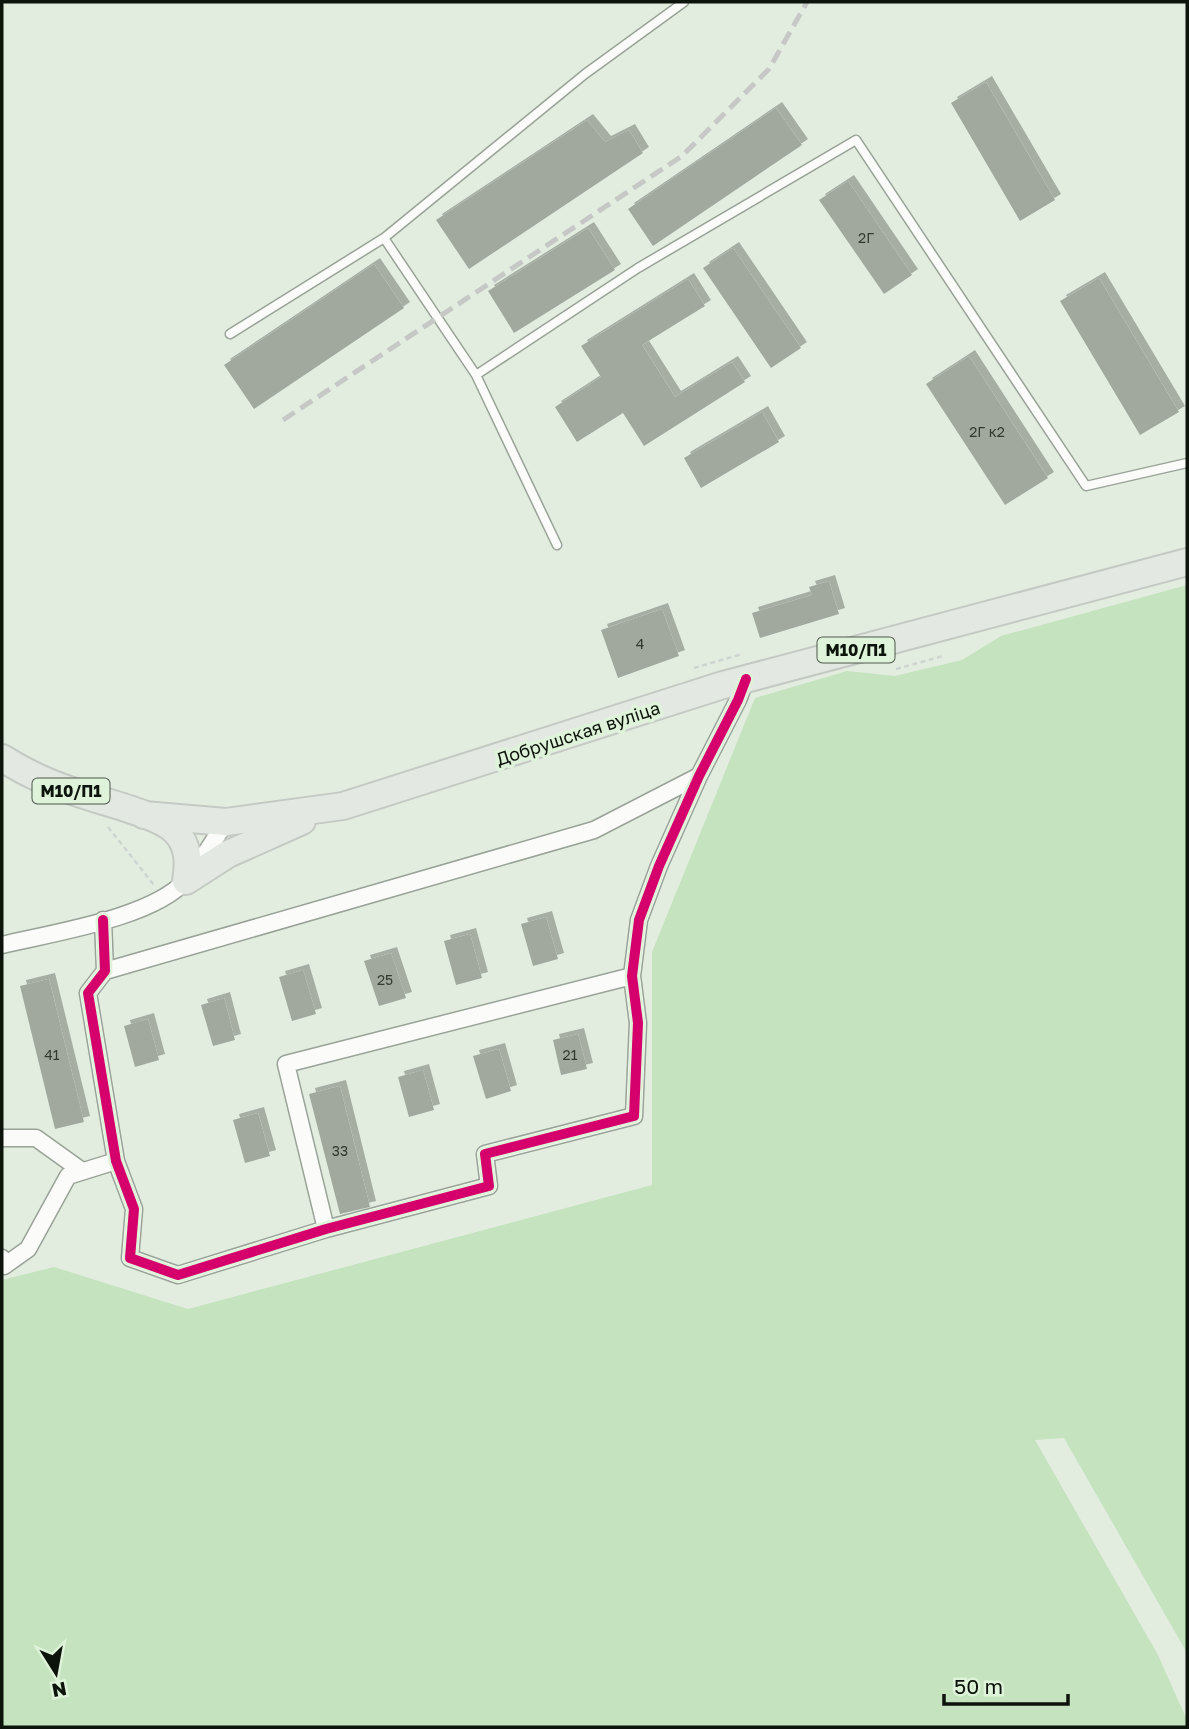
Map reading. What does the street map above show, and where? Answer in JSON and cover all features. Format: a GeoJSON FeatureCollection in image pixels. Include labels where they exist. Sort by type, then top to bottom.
{"type":"FeatureCollection","features":[{"type":"Feature","properties":{"kind":"main road","name":"Добрушская вуліца"},"geometry":{"type":"LineString","coordinates":[[226,822],[343,806],[744,667],[1187,562]]}},
{"type":"Feature","properties":{"kind":"main road","name":"М10/П1"},"geometry":{"type":"LineString","coordinates":[[2,758],[72,791],[144,815],[226,822]]}},
{"type":"Feature","properties":{"kind":"main road"},"geometry":{"type":"LineString","coordinates":[[186,881],[228,854],[288,826],[343,806]]}},
{"type":"Feature","properties":{"kind":"main road"},"geometry":{"type":"LineString","coordinates":[[144,815],[174,830],[186,847],[189,865],[186,881]]}},
{"type":"Feature","properties":{"kind":"street"},"geometry":{"type":"LineString","coordinates":[[699,776],[594,830],[105,971],[88,993],[116,1161],[134,1209],[130,1258],[178,1275],[326,1230],[489,1186],[485,1154],[635,1116],[638,1023],[632,976],[639,920],[659,866],[699,776],[738,700],[744,667]]}},
{"type":"Feature","properties":{"kind":"street"},"geometry":{"type":"LineString","coordinates":[[2,946],[138,910],[165,898],[186,881],[226,822]]}},
{"type":"Feature","properties":{"kind":"street"},"geometry":{"type":"LineString","coordinates":[[103,920],[105,971]]}},
{"type":"Feature","properties":{"kind":"street"},"geometry":{"type":"LineString","coordinates":[[326,1230],[286,1064],[632,976]]}},
{"type":"Feature","properties":{"kind":"street"},"geometry":{"type":"LineString","coordinates":[[2,1138],[36,1139],[82,1171]]}},
{"type":"Feature","properties":{"kind":"street"},"geometry":{"type":"LineString","coordinates":[[2,1258],[4,1266],[27,1249],[68,1176],[116,1161]]}},
{"type":"Feature","properties":{"kind":"lane"},"geometry":{"type":"LineString","coordinates":[[230,334],[384,238],[585,74],[684,2]]}},
{"type":"Feature","properties":{"kind":"lane"},"geometry":{"type":"LineString","coordinates":[[476,375],[638,268],[856,140],[1086,486],[1187,463]]}},
{"type":"Feature","properties":{"kind":"lane"},"geometry":{"type":"LineString","coordinates":[[384,238],[476,375],[557,545]]}},
{"type":"Feature","properties":{"kind":"path"},"geometry":{"type":"LineString","coordinates":[[896,669],[943,656]]}},
{"type":"Feature","properties":{"kind":"path"},"geometry":{"type":"LineString","coordinates":[[694,668],[744,667]]}},
{"type":"Feature","properties":{"kind":"path"},"geometry":{"type":"LineString","coordinates":[[105,823],[156,888]]}},
{"type":"Feature","properties":{"kind":"green space"},"geometry":{"type":"Polygon","coordinates":[[[1187,585],[1187,1653],[1064,1438],[1035,1440],[1158,1655],[1187,1720],[1187,1727],[2,1727],[2,1280],[54,1267],[188,1309],[652,1185],[652,952],[755,698],[847,671],[895,676],[962,660],[1001,636],[1187,585]]]}},
{"type":"Feature","properties":{"kind":"building"},"geometry":{"type":"Polygon","coordinates":[[[986,82],[1055,200],[1020,221],[951,103],[986,82]]]}},
{"type":"Feature","properties":{"kind":"building"},"geometry":{"type":"Polygon","coordinates":[[[776,108],[802,145],[653,246],[628,209],[776,108]]]}},
{"type":"Feature","properties":{"kind":"building"},"geometry":{"type":"Polygon","coordinates":[[[587,120],[605,142],[629,130],[643,153],[469,269],[436,220],[587,120]]]}},
{"type":"Feature","properties":{"kind":"building"},"geometry":{"type":"Polygon","coordinates":[[[848,181],[912,275],[884,294],[819,200],[848,181]]]}},
{"type":"Feature","properties":{"kind":"building"},"geometry":{"type":"Polygon","coordinates":[[[588,228],[615,270],[514,333],[488,291],[588,228]]]}},
{"type":"Feature","properties":{"kind":"building"},"geometry":{"type":"Polygon","coordinates":[[[733,248],[801,348],[771,368],[703,268],[733,248]]]}},
{"type":"Feature","properties":{"kind":"building"},"geometry":{"type":"Polygon","coordinates":[[[374,264],[404,308],[254,409],[224,365],[374,264]]]}},
{"type":"Feature","properties":{"kind":"building"},"geometry":{"type":"Polygon","coordinates":[[[1099,278],[1179,412],[1140,435],[1060,301],[1099,278]]]}},
{"type":"Feature","properties":{"kind":"building"},"geometry":{"type":"Polygon","coordinates":[[[688,279],[705,306],[642,345],[675,397],[732,362],[745,382],[644,446],[623,413],[577,442],[555,407],[601,377],[581,346],[688,279]]]}},
{"type":"Feature","properties":{"kind":"building"},"geometry":{"type":"Polygon","coordinates":[[[969,356],[1048,478],[1005,505],[926,384],[969,356]]]}},
{"type":"Feature","properties":{"kind":"building"},"geometry":{"type":"Polygon","coordinates":[[[762,412],[779,442],[701,488],[684,458],[762,412]]]}},
{"type":"Feature","properties":{"kind":"building"},"geometry":{"type":"Polygon","coordinates":[[[829,581],[839,614],[760,638],[752,613],[812,595],[809,587],[829,581]]]}},
{"type":"Feature","properties":{"kind":"building"},"geometry":{"type":"Polygon","coordinates":[[[662,609],[679,656],[618,678],[601,630],[662,609]]]}},
{"type":"Feature","properties":{"kind":"building"},"geometry":{"type":"Polygon","coordinates":[[[546,917],[558,959],[533,966],[521,924],[546,917]]]}},
{"type":"Feature","properties":{"kind":"building"},"geometry":{"type":"Polygon","coordinates":[[[470,934],[482,978],[456,985],[444,941],[470,934]]]}},
{"type":"Feature","properties":{"kind":"building"},"geometry":{"type":"Polygon","coordinates":[[[391,953],[406,998],[379,1006],[364,961],[391,953]]]}},
{"type":"Feature","properties":{"kind":"building"},"geometry":{"type":"Polygon","coordinates":[[[303,970],[316,1014],[292,1021],[279,977],[303,970]]]}},
{"type":"Feature","properties":{"kind":"building"},"geometry":{"type":"Polygon","coordinates":[[[49,979],[84,1122],[55,1129],[20,986],[49,979]]]}},
{"type":"Feature","properties":{"kind":"building"},"geometry":{"type":"Polygon","coordinates":[[[224,998],[235,1040],[213,1046],[201,1005],[224,998]]]}},
{"type":"Feature","properties":{"kind":"building"},"geometry":{"type":"Polygon","coordinates":[[[148,1019],[159,1060],[135,1067],[124,1026],[148,1019]]]}},
{"type":"Feature","properties":{"kind":"building"},"geometry":{"type":"Polygon","coordinates":[[[578,1034],[587,1069],[561,1075],[553,1040],[578,1034]]]}},
{"type":"Feature","properties":{"kind":"building"},"geometry":{"type":"Polygon","coordinates":[[[499,1049],[511,1091],[486,1099],[473,1056],[499,1049]]]}},
{"type":"Feature","properties":{"kind":"building"},"geometry":{"type":"Polygon","coordinates":[[[423,1070],[434,1110],[409,1117],[398,1077],[423,1070]]]}},
{"type":"Feature","properties":{"kind":"building"},"geometry":{"type":"Polygon","coordinates":[[[340,1086],[370,1207],[340,1214],[309,1094],[340,1086]]]}},
{"type":"Feature","properties":{"kind":"building"},"geometry":{"type":"Polygon","coordinates":[[[258,1113],[270,1156],[245,1163],[233,1120],[258,1113]]]}},
{"type":"Feature","properties":{"kind":"railway"},"geometry":{"type":"LineString","coordinates":[[283,420],[682,156],[769,69],[807,2]]}},
{"type":"Feature","properties":{"kind":"cycle path"},"geometry":{"type":"LineString","coordinates":[[103,920],[105,971],[88,993],[116,1161],[134,1209],[130,1258],[178,1275],[326,1229],[489,1186],[485,1154],[634,1116],[638,1023],[632,976],[639,920],[659,866],[746,679]]}}]}
